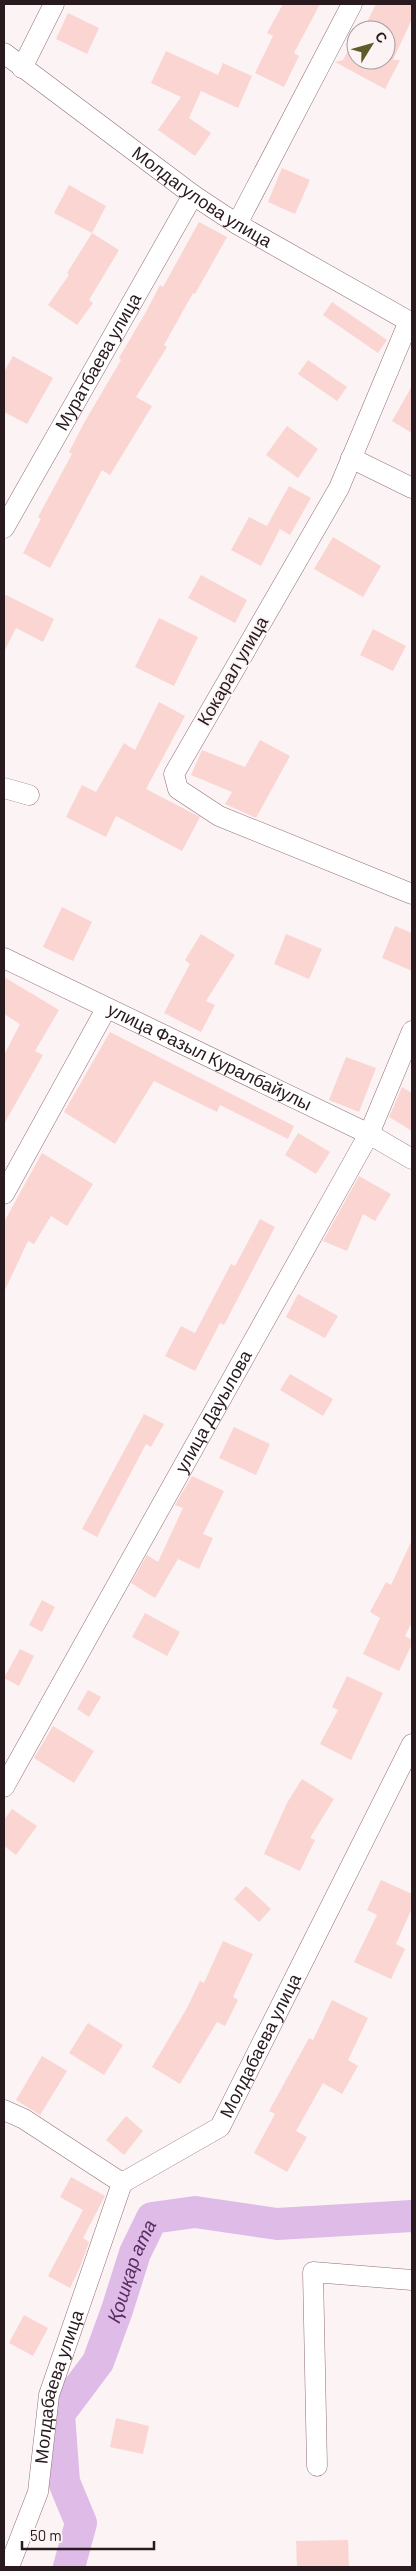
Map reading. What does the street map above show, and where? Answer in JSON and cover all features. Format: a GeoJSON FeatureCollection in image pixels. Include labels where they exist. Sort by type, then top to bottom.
{"type":"FeatureCollection","features":[{"type":"Feature","properties":{"kind":"street"},"geometry":{"type":"LineString","coordinates":[[22,68],[54,4]]}},
{"type":"Feature","properties":{"kind":"street"},"geometry":{"type":"LineString","coordinates":[[237,224],[352,4]]}},
{"type":"Feature","properties":{"kind":"street","name":"Молдагулова улица"},"geometry":{"type":"LineString","coordinates":[[4,53],[193,195],[237,224],[411,322]]}},
{"type":"Feature","properties":{"kind":"street","name":"Муратбаева улица"},"geometry":{"type":"LineString","coordinates":[[4,528],[193,195]]}},
{"type":"Feature","properties":{"kind":"street","name":"Кокарал улица"},"geometry":{"type":"LineString","coordinates":[[411,322],[339,488],[174,774],[178,789],[219,816],[412,894]]}},
{"type":"Feature","properties":{"kind":"street"},"geometry":{"type":"LineString","coordinates":[[351,458],[412,488]]}},
{"type":"Feature","properties":{"kind":"street"},"geometry":{"type":"LineString","coordinates":[[4,788],[29,795]]}},
{"type":"Feature","properties":{"kind":"street","name":"улица Фазыл Куралбайулы"},"geometry":{"type":"LineString","coordinates":[[4,958],[106,1009],[369,1134],[412,1159]]}},
{"type":"Feature","properties":{"kind":"street"},"geometry":{"type":"LineString","coordinates":[[4,1194],[106,1009]]}},
{"type":"Feature","properties":{"kind":"street","name":"улица Дауылова"},"geometry":{"type":"LineString","coordinates":[[4,1787],[369,1134],[412,1031]]}},
{"type":"Feature","properties":{"kind":"street","name":"Молдабаева улица"},"geometry":{"type":"LineString","coordinates":[[9,2567],[38,2492],[49,2395],[122,2183],[220,2127],[412,1744]]}},
{"type":"Feature","properties":{"kind":"street"},"geometry":{"type":"LineString","coordinates":[[4,2110],[24,2119],[122,2183]]}},
{"type":"Feature","properties":{"kind":"street"},"geometry":{"type":"LineString","coordinates":[[317,2466],[312,2272],[412,2280]]}},
{"type":"Feature","properties":{"kind":"building"},"geometry":{"type":"Polygon","coordinates":[[[283,4],[320,4],[294,53],[299,56],[284,87],[255,73],[273,36],[267,33],[283,4]]]}},
{"type":"Feature","properties":{"kind":"building"},"geometry":{"type":"Polygon","coordinates":[[[376,4],[412,4],[412,19],[396,54],[396,20],[368,20],[376,4]]]}},
{"type":"Feature","properties":{"kind":"building"},"geometry":{"type":"Polygon","coordinates":[[[68,13],[99,28],[87,54],[56,39],[68,13]]]}},
{"type":"Feature","properties":{"kind":"building"},"geometry":{"type":"Polygon","coordinates":[[[166,51],[218,75],[223,63],[252,76],[238,108],[201,91],[189,118],[211,133],[195,156],[158,130],[181,97],[151,83],[166,51]]]}},
{"type":"Feature","properties":{"kind":"building"},"geometry":{"type":"Polygon","coordinates":[[[346,54],[346,68],[335,62],[343,60],[346,54]]]}},
{"type":"Feature","properties":{"kind":"building"},"geometry":{"type":"Polygon","coordinates":[[[350,70],[395,70],[385,89],[350,70]]]}},
{"type":"Feature","properties":{"kind":"building"},"geometry":{"type":"Polygon","coordinates":[[[282,168],[310,180],[295,214],[268,202],[282,168]]]}},
{"type":"Feature","properties":{"kind":"building"},"geometry":{"type":"Polygon","coordinates":[[[69,185],[106,206],[92,233],[54,213],[69,185]]]}},
{"type":"Feature","properties":{"kind":"building"},"geometry":{"type":"Polygon","coordinates":[[[199,222],[227,237],[164,345],[167,347],[136,397],[152,406],[110,475],[102,470],[50,568],[23,553],[41,519],[38,517],[72,454],[69,452],[84,423],[121,360],[119,358],[160,285],[163,287],[199,222]]]}},
{"type":"Feature","properties":{"kind":"building"},"geometry":{"type":"Polygon","coordinates":[[[92,233],[119,250],[89,300],[93,303],[77,325],[48,305],[69,275],[67,273],[92,233]]]}},
{"type":"Feature","properties":{"kind":"building"},"geometry":{"type":"Polygon","coordinates":[[[332,302],[387,340],[378,353],[323,315],[332,302]]]}},
{"type":"Feature","properties":{"kind":"building"},"geometry":{"type":"Polygon","coordinates":[[[13,356],[53,378],[27,424],[4,412],[4,372],[13,356]]]}},
{"type":"Feature","properties":{"kind":"building"},"geometry":{"type":"Polygon","coordinates":[[[308,360],[347,387],[337,401],[298,374],[308,360]]]}},
{"type":"Feature","properties":{"kind":"building"},"geometry":{"type":"Polygon","coordinates":[[[412,386],[412,433],[392,421],[412,386]]]}},
{"type":"Feature","properties":{"kind":"building"},"geometry":{"type":"Polygon","coordinates":[[[287,426],[318,449],[298,478],[266,455],[287,426]]]}},
{"type":"Feature","properties":{"kind":"building"},"geometry":{"type":"Polygon","coordinates":[[[289,486],[311,498],[290,535],[280,529],[261,566],[231,550],[249,517],[267,526],[289,486]]]}},
{"type":"Feature","properties":{"kind":"building"},"geometry":{"type":"Polygon","coordinates":[[[333,537],[381,566],[363,597],[314,569],[333,537]]]}},
{"type":"Feature","properties":{"kind":"building"},"geometry":{"type":"Polygon","coordinates":[[[201,575],[247,600],[235,623],[188,598],[201,575]]]}},
{"type":"Feature","properties":{"kind":"building"},"geometry":{"type":"Polygon","coordinates":[[[4,594],[54,619],[43,642],[16,628],[4,652],[4,594]]]}},
{"type":"Feature","properties":{"kind":"building"},"geometry":{"type":"Polygon","coordinates":[[[159,618],[198,637],[174,686],[135,667],[159,618]]]}},
{"type":"Feature","properties":{"kind":"building"},"geometry":{"type":"Polygon","coordinates":[[[373,629],[406,646],[393,671],[360,655],[373,629]]]}},
{"type":"Feature","properties":{"kind":"building"},"geometry":{"type":"Polygon","coordinates":[[[159,702],[185,716],[146,789],[200,817],[182,851],[116,816],[106,837],[66,817],[82,785],[96,792],[124,743],[135,750],[159,702]]]}},
{"type":"Feature","properties":{"kind":"building"},"geometry":{"type":"Polygon","coordinates":[[[260,740],[290,756],[256,818],[225,804],[232,792],[191,775],[202,750],[245,767],[260,740]]]}},
{"type":"Feature","properties":{"kind":"building"},"geometry":{"type":"Polygon","coordinates":[[[62,907],[92,922],[73,961],[43,947],[62,907]]]}},
{"type":"Feature","properties":{"kind":"building"},"geometry":{"type":"Polygon","coordinates":[[[395,926],[412,933],[412,971],[382,958],[395,926]]]}},
{"type":"Feature","properties":{"kind":"building"},"geometry":{"type":"Polygon","coordinates":[[[201,934],[235,955],[206,1001],[215,1005],[201,1032],[164,1013],[190,964],[185,960],[201,934]]]}},
{"type":"Feature","properties":{"kind":"building"},"geometry":{"type":"Polygon","coordinates":[[[286,934],[322,949],[309,979],[274,964],[286,934]]]}},
{"type":"Feature","properties":{"kind":"building"},"geometry":{"type":"Polygon","coordinates":[[[4,977],[59,1010],[35,1051],[43,1055],[4,1124],[4,1055],[20,1024],[4,1014],[4,977]]]}},
{"type":"Feature","properties":{"kind":"building"},"geometry":{"type":"Polygon","coordinates":[[[110,1032],[294,1126],[288,1139],[220,1105],[217,1112],[154,1081],[115,1144],[64,1112],[110,1032]]]}},
{"type":"Feature","properties":{"kind":"building"},"geometry":{"type":"Polygon","coordinates":[[[346,1057],[376,1068],[359,1112],[329,1100],[346,1057]]]}},
{"type":"Feature","properties":{"kind":"building"},"geometry":{"type":"Polygon","coordinates":[[[402,1087],[412,1093],[412,1131],[389,1117],[402,1087]]]}},
{"type":"Feature","properties":{"kind":"building"},"geometry":{"type":"Polygon","coordinates":[[[298,1133],[330,1152],[316,1174],[285,1155],[298,1133]]]}},
{"type":"Feature","properties":{"kind":"building"},"geometry":{"type":"Polygon","coordinates":[[[42,1153],[93,1184],[67,1226],[51,1216],[34,1244],[28,1241],[4,1292],[4,1222],[42,1153]]]}},
{"type":"Feature","properties":{"kind":"building"},"geometry":{"type":"Polygon","coordinates":[[[359,1176],[391,1194],[375,1221],[363,1214],[347,1251],[323,1241],[359,1176]]]}},
{"type":"Feature","properties":{"kind":"building"},"geometry":{"type":"Polygon","coordinates":[[[260,1219],[275,1227],[224,1325],[220,1323],[195,1371],[165,1356],[181,1326],[195,1333],[231,1264],[235,1266],[260,1219]]]}},
{"type":"Feature","properties":{"kind":"building"},"geometry":{"type":"Polygon","coordinates":[[[298,1294],[338,1316],[325,1338],[286,1317],[298,1294]]]}},
{"type":"Feature","properties":{"kind":"building"},"geometry":{"type":"Polygon","coordinates":[[[290,1374],[333,1399],[323,1416],[280,1390],[290,1374]]]}},
{"type":"Feature","properties":{"kind":"building"},"geometry":{"type":"Polygon","coordinates":[[[144,1414],[164,1424],[151,1447],[146,1444],[97,1537],[82,1529],[144,1414]]]}},
{"type":"Feature","properties":{"kind":"building"},"geometry":{"type":"Polygon","coordinates":[[[234,1427],[270,1444],[256,1475],[219,1458],[234,1427]]]}},
{"type":"Feature","properties":{"kind":"building"},"geometry":{"type":"Polygon","coordinates":[[[192,1476],[224,1491],[203,1534],[213,1538],[199,1569],[178,1559],[155,1598],[131,1583],[147,1555],[158,1562],[183,1508],[175,1505],[192,1476]]]}},
{"type":"Feature","properties":{"kind":"building"},"geometry":{"type":"Polygon","coordinates":[[[412,1540],[412,1622],[405,1636],[412,1640],[412,1644],[399,1671],[363,1654],[380,1618],[370,1612],[386,1582],[391,1585],[412,1540]]]}},
{"type":"Feature","properties":{"kind":"building"},"geometry":{"type":"Polygon","coordinates":[[[42,1600],[55,1607],[42,1632],[29,1625],[42,1600]]]}},
{"type":"Feature","properties":{"kind":"building"},"geometry":{"type":"Polygon","coordinates":[[[145,1613],[180,1632],[167,1656],[132,1637],[145,1613]]]}},
{"type":"Feature","properties":{"kind":"building"},"geometry":{"type":"Polygon","coordinates":[[[20,1649],[34,1656],[19,1686],[4,1678],[20,1649]]]}},
{"type":"Feature","properties":{"kind":"building"},"geometry":{"type":"Polygon","coordinates":[[[347,1676],[383,1693],[351,1760],[320,1744],[338,1710],[332,1707],[347,1676]]]}},
{"type":"Feature","properties":{"kind":"building"},"geometry":{"type":"Polygon","coordinates":[[[88,1690],[101,1697],[89,1717],[77,1709],[88,1690]]]}},
{"type":"Feature","properties":{"kind":"building"},"geometry":{"type":"Polygon","coordinates":[[[53,1726],[94,1751],[74,1783],[34,1758],[53,1726]]]}},
{"type":"Feature","properties":{"kind":"building"},"geometry":{"type":"Polygon","coordinates":[[[302,1779],[334,1799],[310,1838],[315,1840],[300,1871],[264,1854],[287,1803],[302,1779]]]}},
{"type":"Feature","properties":{"kind":"building"},"geometry":{"type":"Polygon","coordinates":[[[12,1809],[37,1826],[16,1855],[4,1846],[4,1820],[12,1809]]]}},
{"type":"Feature","properties":{"kind":"building"},"geometry":{"type":"Polygon","coordinates":[[[381,1880],[412,1894],[412,1908],[396,1944],[405,1949],[391,1979],[354,1962],[377,1915],[367,1910],[381,1880]]]}},
{"type":"Feature","properties":{"kind":"building"},"geometry":{"type":"Polygon","coordinates":[[[246,1886],[271,1909],[259,1922],[234,1899],[246,1886]]]}},
{"type":"Feature","properties":{"kind":"building"},"geometry":{"type":"Polygon","coordinates":[[[223,1941],[253,1954],[233,1997],[238,2000],[225,2026],[217,2022],[180,2084],[152,2067],[187,2008],[200,1981],[204,1983],[223,1941]]]}},
{"type":"Feature","properties":{"kind":"building"},"geometry":{"type":"Polygon","coordinates":[[[332,2000],[368,2018],[348,2060],[358,2066],[342,2094],[323,2083],[296,2131],[307,2137],[287,2172],[254,2153],[275,2114],[269,2111],[309,2038],[313,2040],[332,2000]]]}},
{"type":"Feature","properties":{"kind":"building"},"geometry":{"type":"Polygon","coordinates":[[[88,2023],[123,2045],[104,2075],[69,2053],[88,2023]]]}},
{"type":"Feature","properties":{"kind":"building"},"geometry":{"type":"Polygon","coordinates":[[[42,2056],[67,2071],[40,2115],[16,2100],[42,2056]]]}},
{"type":"Feature","properties":{"kind":"building"},"geometry":{"type":"Polygon","coordinates":[[[126,2116],[143,2131],[124,2155],[106,2140],[126,2116]]]}},
{"type":"Feature","properties":{"kind":"building"},"geometry":{"type":"Polygon","coordinates":[[[71,2177],[105,2196],[83,2238],[89,2242],[70,2288],[48,2276],[83,2210],[60,2197],[71,2177]]]}},
{"type":"Feature","properties":{"kind":"building"},"geometry":{"type":"Polygon","coordinates":[[[24,2315],[48,2328],[33,2356],[9,2343],[24,2315]]]}},
{"type":"Feature","properties":{"kind":"building"},"geometry":{"type":"Polygon","coordinates":[[[116,2418],[149,2426],[143,2454],[110,2447],[116,2418]]]}},
{"type":"Feature","properties":{"kind":"building"},"geometry":{"type":"Polygon","coordinates":[[[348,2540],[349,2567],[297,2567],[296,2541],[348,2540]]]}},
{"type":"Feature","properties":{"kind":"waterway","name":"Қошқар ата"},"geometry":{"type":"LineString","coordinates":[[69,2567],[81,2523],[64,2482],[59,2414],[98,2362],[135,2253],[152,2218],[195,2212],[277,2224],[412,2216]]}}]}
